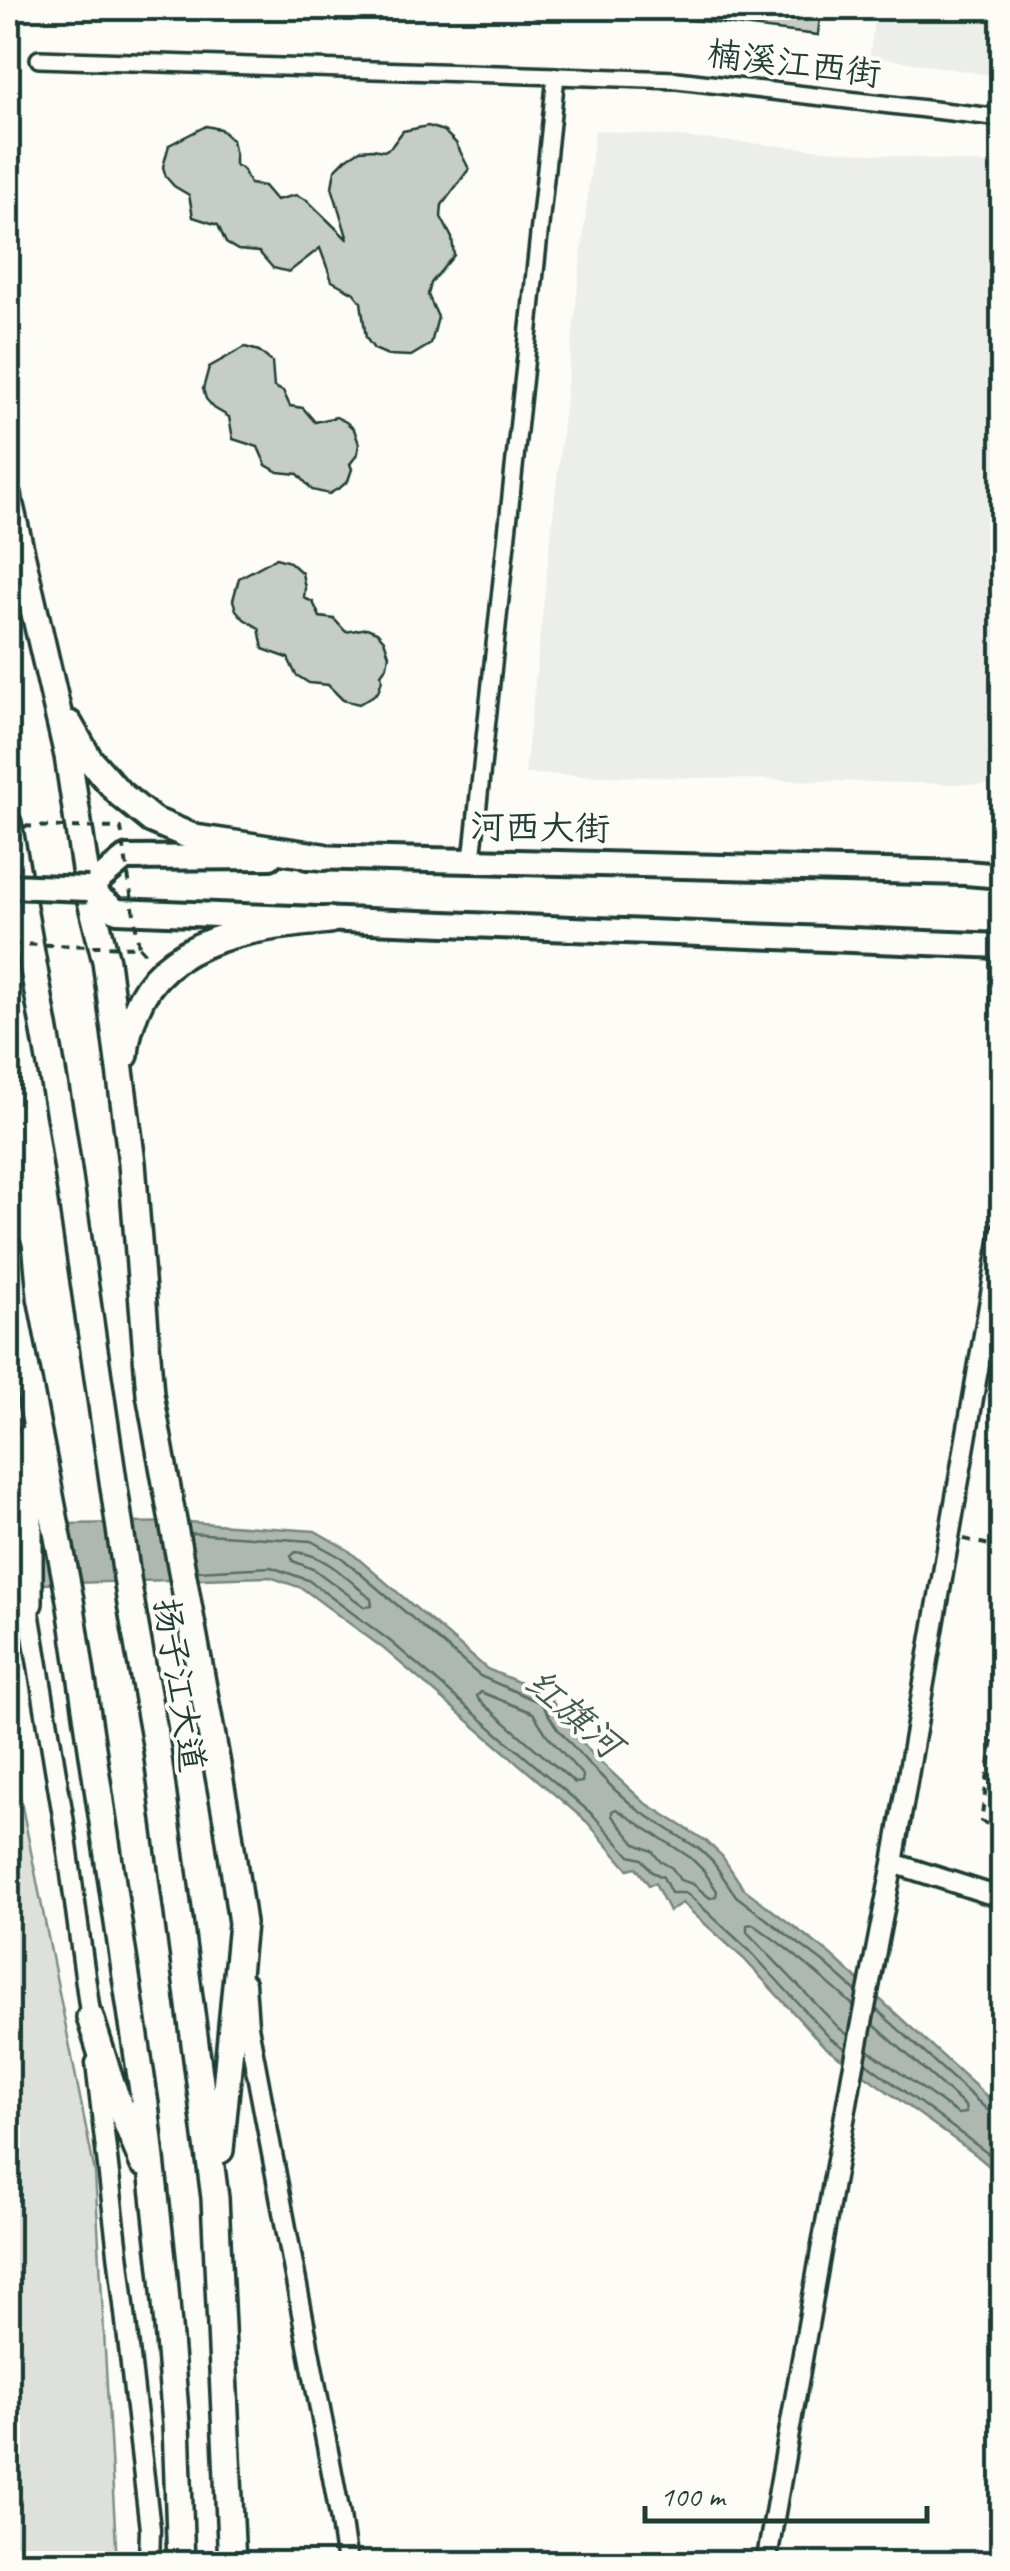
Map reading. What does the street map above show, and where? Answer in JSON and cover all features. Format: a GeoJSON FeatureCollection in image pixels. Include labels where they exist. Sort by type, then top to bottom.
{"type":"FeatureCollection","features":[{"type":"Feature","properties":{"kind":"highway"},"geometry":{"type":"LineString","coordinates":[[8,497],[68,756],[88,889],[106,961],[132,1163],[150,1394],[242,1922],[215,2198]]}},
{"type":"Feature","properties":{"kind":"highway"},"geometry":{"type":"LineString","coordinates":[[50,684],[89,759],[120,794],[152,820],[195,838],[323,857]]}},
{"type":"Feature","properties":{"kind":"highway","name":"扬子江大道"},"geometry":{"type":"LineString","coordinates":[[8,823],[61,1122],[130,1598],[157,1750],[215,2198],[232,2564]]}},
{"type":"Feature","properties":{"kind":"highway"},"geometry":{"type":"LineString","coordinates":[[124,1104],[126,1038],[142,995],[156,977],[179,958],[231,935],[273,925],[329,920]]}},
{"type":"Feature","properties":{"kind":"highway"},"geometry":{"type":"LineString","coordinates":[[8,1248],[13,1302],[29,1384],[24,1507],[28,1603]]}},
{"type":"Feature","properties":{"kind":"highway"},"geometry":{"type":"LineString","coordinates":[[24,1507],[70,1600],[145,2104],[176,2424],[181,2564]]}},
{"type":"Feature","properties":{"kind":"highway"},"geometry":{"type":"LineString","coordinates":[[90,2017],[112,2086],[154,2190]]}},
{"type":"Feature","properties":{"kind":"main road","name":"河西大街"},"geometry":{"type":"LineString","coordinates":[[88,889],[124,858],[472,860],[1002,876]]}},
{"type":"Feature","properties":{"kind":"main road"},"geometry":{"type":"LineString","coordinates":[[8,886],[88,889],[117,911],[1002,946]]}},
{"type":"Feature","properties":{"kind":"street","name":"楠溪江西街"},"geometry":{"type":"LineString","coordinates":[[39,59],[677,80],[1002,118]]}},
{"type":"Feature","properties":{"kind":"street"},"geometry":{"type":"LineString","coordinates":[[472,860],[556,76]]}},
{"type":"Feature","properties":{"kind":"street"},"geometry":{"type":"LineString","coordinates":[[766,2564],[852,2074],[894,1863],[1002,1230]]}},
{"type":"Feature","properties":{"kind":"street"},"geometry":{"type":"LineString","coordinates":[[28,1603],[63,1816],[90,2017],[150,2529],[149,2564]]}},
{"type":"Feature","properties":{"kind":"street"},"geometry":{"type":"LineString","coordinates":[[894,1863],[1002,1898]]}},
{"type":"Feature","properties":{"kind":"street"},"geometry":{"type":"LineString","coordinates":[[242,1922],[248,2026],[346,2564]]}},
{"type":"Feature","properties":{"kind":"path"},"geometry":{"type":"LineString","coordinates":[[950,1536],[1002,1548]]}},
{"type":"Feature","properties":{"kind":"path"},"geometry":{"type":"LineString","coordinates":[[1002,1678],[981,1821],[1002,1830]]}},
{"type":"Feature","properties":{"kind":"shaded area"},"geometry":{"type":"Polygon","coordinates":[[[875,8],[1002,8],[1002,77],[870,56],[875,8]]]}},
{"type":"Feature","properties":{"kind":"shaded area"},"geometry":{"type":"Polygon","coordinates":[[[595,130],[1002,165],[1002,785],[525,774],[595,130]]]}},
{"type":"Feature","properties":{"kind":"shaded area"},"geometry":{"type":"Polygon","coordinates":[[[8,1736],[95,2173],[117,2563],[8,2563],[8,1736]]]}},
{"type":"Feature","properties":{"kind":"water"},"geometry":{"type":"Polygon","coordinates":[[[187,1522],[315,1531],[348,1550],[487,1669],[549,1695],[593,1755],[622,1782],[644,1802],[706,1841],[722,1856],[743,1888],[830,1954],[1002,2110],[1002,2177],[824,2046],[744,1959],[682,1903],[669,1911],[655,1883],[649,1885],[636,1867],[628,1869],[587,1822],[384,1649],[302,1588],[270,1577],[8,1585],[8,1525],[187,1522]]]}},
{"type":"Feature","properties":{"kind":"building"},"geometry":{"type":"Polygon","coordinates":[[[667,8],[821,8],[818,35],[667,17],[667,8]]]}},
{"type":"Feature","properties":{"kind":"building"},"geometry":{"type":"Polygon","coordinates":[[[206,126],[220,129],[232,140],[235,165],[243,169],[250,184],[264,186],[276,200],[296,195],[307,200],[348,240],[332,187],[335,170],[360,150],[384,151],[391,147],[403,131],[428,126],[444,131],[456,143],[469,169],[442,205],[441,217],[452,238],[454,255],[431,283],[428,295],[438,317],[431,344],[411,356],[388,355],[374,349],[366,338],[361,302],[354,293],[332,281],[320,248],[289,272],[273,268],[259,252],[238,250],[226,243],[218,225],[193,217],[189,195],[174,186],[163,167],[169,145],[206,126]]]}},
{"type":"Feature","properties":{"kind":"building"},"geometry":{"type":"Polygon","coordinates":[[[245,347],[259,351],[272,362],[274,387],[283,391],[290,406],[303,408],[315,422],[336,417],[354,429],[359,444],[357,455],[350,464],[348,481],[341,487],[329,494],[312,490],[298,474],[278,472],[266,465],[258,447],[233,439],[229,417],[214,408],[203,389],[209,367],[245,347]]]}},
{"type":"Feature","properties":{"kind":"building"},"geometry":{"type":"Polygon","coordinates":[[[276,558],[290,562],[302,573],[304,598],[313,602],[320,617],[334,619],[346,632],[367,628],[384,640],[389,655],[378,692],[359,704],[343,700],[328,685],[309,683],[296,675],[288,658],[263,649],[259,628],[244,619],[233,600],[239,578],[276,558]]]}},
{"type":"Feature","properties":{"kind":"water label","name":"红旗河"},"geometry":{"type":"Point","coordinates":[574,1713]}}]}
